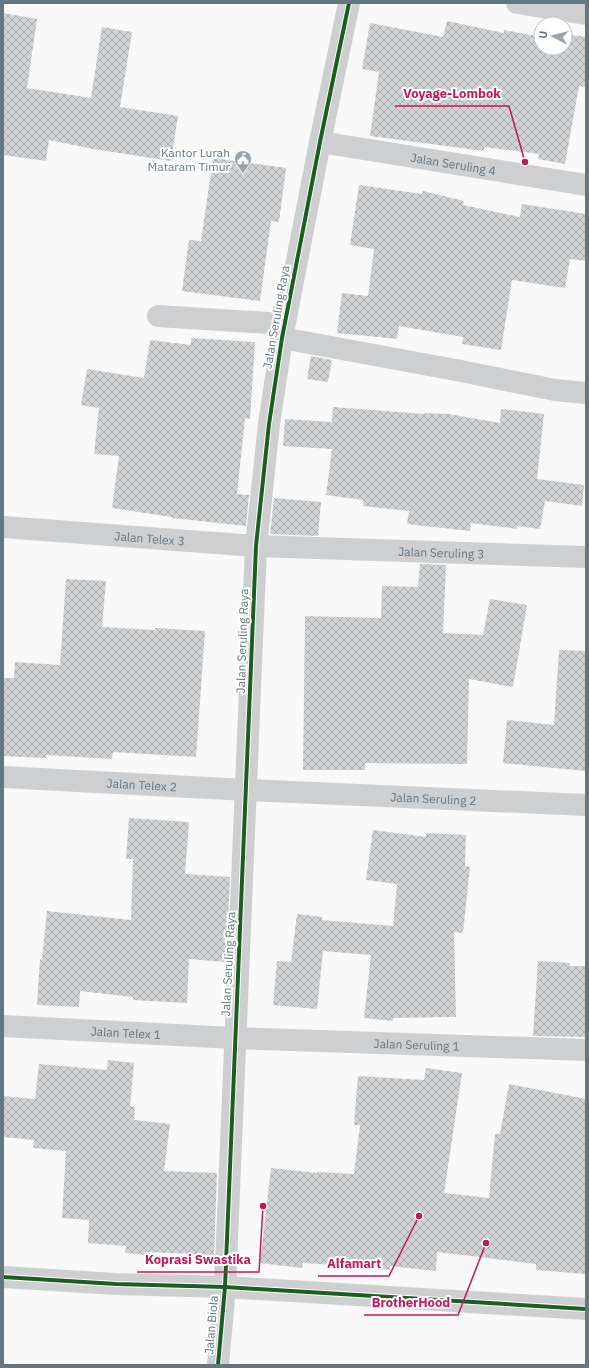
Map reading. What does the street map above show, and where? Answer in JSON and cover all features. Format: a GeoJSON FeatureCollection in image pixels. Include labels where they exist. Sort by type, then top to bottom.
{"type":"FeatureCollection","features":[{"type":"Feature","properties":{"kind":"street","name":"Jalan Seruling Raya"},"geometry":{"type":"LineString","coordinates":[[224,1287],[241,1038],[246,790],[256,546],[269,424],[283,331],[349,3]]}},
{"type":"Feature","properties":{"kind":"street"},"geometry":{"type":"LineString","coordinates":[[517,3],[586,14]]}},
{"type":"Feature","properties":{"kind":"street","name":"Jalan Seruling 4"},"geometry":{"type":"LineString","coordinates":[[320,142],[586,185]]}},
{"type":"Feature","properties":{"kind":"street"},"geometry":{"type":"LineString","coordinates":[[158,316],[283,331],[454,370],[556,390],[586,393]]}},
{"type":"Feature","properties":{"kind":"street","name":"Jalan Telex 3"},"geometry":{"type":"LineString","coordinates":[[3,527],[256,546],[296,547]]}},
{"type":"Feature","properties":{"kind":"street","name":"Jalan Seruling 3"},"geometry":{"type":"LineString","coordinates":[[296,547],[586,557]]}},
{"type":"Feature","properties":{"kind":"street","name":"Jalan Telex 2"},"geometry":{"type":"LineString","coordinates":[[3,777],[282,792]]}},
{"type":"Feature","properties":{"kind":"street","name":"Jalan Seruling 2"},"geometry":{"type":"LineString","coordinates":[[282,792],[586,805]]}},
{"type":"Feature","properties":{"kind":"street","name":"Jalan Telex 1"},"geometry":{"type":"LineString","coordinates":[[3,1026],[241,1038]]}},
{"type":"Feature","properties":{"kind":"street","name":"Jalan Seruling 1"},"geometry":{"type":"LineString","coordinates":[[241,1038],[586,1050]]}},
{"type":"Feature","properties":{"kind":"street"},"geometry":{"type":"LineString","coordinates":[[3,1277],[116,1284],[224,1287],[586,1309]]}},
{"type":"Feature","properties":{"kind":"street","name":"Jalan Biola"},"geometry":{"type":"LineString","coordinates":[[218,1365],[224,1287]]}},
{"type":"Feature","properties":{"kind":"building"},"geometry":{"type":"Polygon","coordinates":[[[3,13],[37,19],[27,88],[91,98],[102,27],[132,32],[120,107],[178,116],[171,161],[93,149],[49,140],[46,161],[3,155],[3,13]]]}},
{"type":"Feature","properties":{"kind":"building"},"geometry":{"type":"Polygon","coordinates":[[[447,21],[504,33],[504,30],[533,35],[533,56],[573,56],[573,35],[586,37],[586,87],[579,86],[565,164],[538,159],[539,154],[484,147],[484,151],[370,136],[379,72],[362,69],[370,23],[443,37],[447,21]]]}},
{"type":"Feature","properties":{"kind":"building"},"geometry":{"type":"Polygon","coordinates":[[[213,158],[286,168],[279,222],[271,221],[260,301],[182,291],[189,240],[201,241],[213,158]]]}},
{"type":"Feature","properties":{"kind":"building"},"geometry":{"type":"Polygon","coordinates":[[[359,185],[422,194],[423,191],[464,201],[463,205],[520,217],[522,204],[586,214],[586,261],[570,259],[565,288],[512,280],[501,350],[462,344],[463,337],[399,326],[397,339],[337,333],[342,293],[368,296],[374,249],[350,245],[359,185]]]}},
{"type":"Feature","properties":{"kind":"building"},"geometry":{"type":"Polygon","coordinates":[[[191,338],[255,342],[250,419],[245,418],[237,494],[249,495],[246,526],[172,518],[112,508],[119,456],[94,454],[99,408],[81,405],[87,369],[144,378],[150,340],[191,345],[191,338]]]}},
{"type":"Feature","properties":{"kind":"building"},"geometry":{"type":"Polygon","coordinates":[[[311,356],[332,360],[328,382],[307,379],[311,356]]]}},
{"type":"Feature","properties":{"kind":"building"},"geometry":{"type":"Polygon","coordinates":[[[333,407],[424,414],[449,414],[500,423],[501,409],[544,414],[537,479],[584,485],[582,506],[545,501],[540,529],[517,526],[517,529],[471,523],[470,531],[407,524],[409,511],[363,506],[363,500],[326,495],[332,449],[283,446],[285,419],[332,422],[333,407]]]}},
{"type":"Feature","properties":{"kind":"building"},"geometry":{"type":"Polygon","coordinates":[[[274,498],[321,502],[318,536],[270,534],[274,498]]]}},
{"type":"Feature","properties":{"kind":"building"},"geometry":{"type":"Polygon","coordinates":[[[420,564],[446,565],[443,633],[483,635],[490,599],[527,605],[513,687],[469,679],[467,764],[365,763],[365,770],[303,770],[305,616],[381,618],[382,586],[418,587],[420,564]]]}},
{"type":"Feature","properties":{"kind":"building"},"geometry":{"type":"Polygon","coordinates":[[[66,579],[106,581],[102,627],[205,631],[196,757],[113,752],[112,759],[46,755],[46,758],[3,756],[3,678],[14,678],[15,662],[60,665],[66,579]]]}},
{"type":"Feature","properties":{"kind":"building"},"geometry":{"type":"Polygon","coordinates":[[[559,650],[586,651],[586,771],[503,763],[507,720],[554,725],[559,650]]]}},
{"type":"Feature","properties":{"kind":"building"},"geometry":{"type":"Polygon","coordinates":[[[129,818],[189,822],[185,874],[230,877],[226,962],[189,959],[187,1003],[133,1000],[133,997],[80,991],[79,1007],[37,1005],[40,959],[42,960],[47,911],[131,920],[133,859],[126,859],[129,818]]]}},
{"type":"Feature","properties":{"kind":"building"},"geometry":{"type":"Polygon","coordinates":[[[373,830],[426,837],[426,833],[466,835],[465,866],[470,867],[463,933],[454,932],[456,1017],[393,1018],[393,1021],[364,1018],[371,955],[323,951],[317,1009],[273,1005],[277,961],[291,962],[297,914],[322,917],[322,920],[393,926],[397,884],[366,880],[373,830]]]}},
{"type":"Feature","properties":{"kind":"building"},"geometry":{"type":"Polygon","coordinates":[[[538,961],[570,963],[570,966],[586,966],[586,1037],[533,1036],[538,961]]]}},
{"type":"Feature","properties":{"kind":"building"},"geometry":{"type":"Polygon","coordinates":[[[108,1060],[134,1063],[130,1106],[135,1107],[134,1120],[170,1124],[164,1171],[217,1173],[214,1255],[147,1252],[146,1255],[125,1253],[126,1246],[88,1243],[89,1220],[62,1218],[66,1151],[33,1148],[34,1140],[3,1137],[3,1096],[35,1099],[39,1064],[107,1070],[108,1060]]]}},
{"type":"Feature","properties":{"kind":"building"},"geometry":{"type":"Polygon","coordinates":[[[426,1068],[462,1073],[444,1193],[489,1198],[495,1134],[500,1134],[509,1084],[586,1099],[586,1274],[536,1270],[536,1264],[437,1252],[436,1271],[390,1266],[390,1270],[303,1263],[302,1268],[260,1263],[271,1168],[317,1173],[354,1174],[360,1125],[354,1125],[358,1076],[424,1080],[426,1068]]]}},
{"type":"Feature","properties":{"kind":"cycle path"},"geometry":{"type":"LineString","coordinates":[[218,1365],[225,1287],[256,546],[269,424],[282,338],[349,3]]}},
{"type":"Feature","properties":{"kind":"cycle path"},"geometry":{"type":"LineString","coordinates":[[3,1277],[116,1284],[225,1287],[586,1309]]}},
{"type":"Feature","properties":{"kind":"place","name":"Voyage-Lombok"},"geometry":{"type":"Point","coordinates":[525,162]}},
{"type":"Feature","properties":{"kind":"place","name":"Kantor Lurah Mataram Timur"},"geometry":{"type":"Point","coordinates":[243,174]}},
{"type":"Feature","properties":{"kind":"place","name":"Koprasi Swastika"},"geometry":{"type":"Point","coordinates":[263,1206]}},
{"type":"Feature","properties":{"kind":"place","name":"Alfamart"},"geometry":{"type":"Point","coordinates":[419,1216]}},
{"type":"Feature","properties":{"kind":"place","name":"BrotherHood"},"geometry":{"type":"Point","coordinates":[486,1243]}}]}
